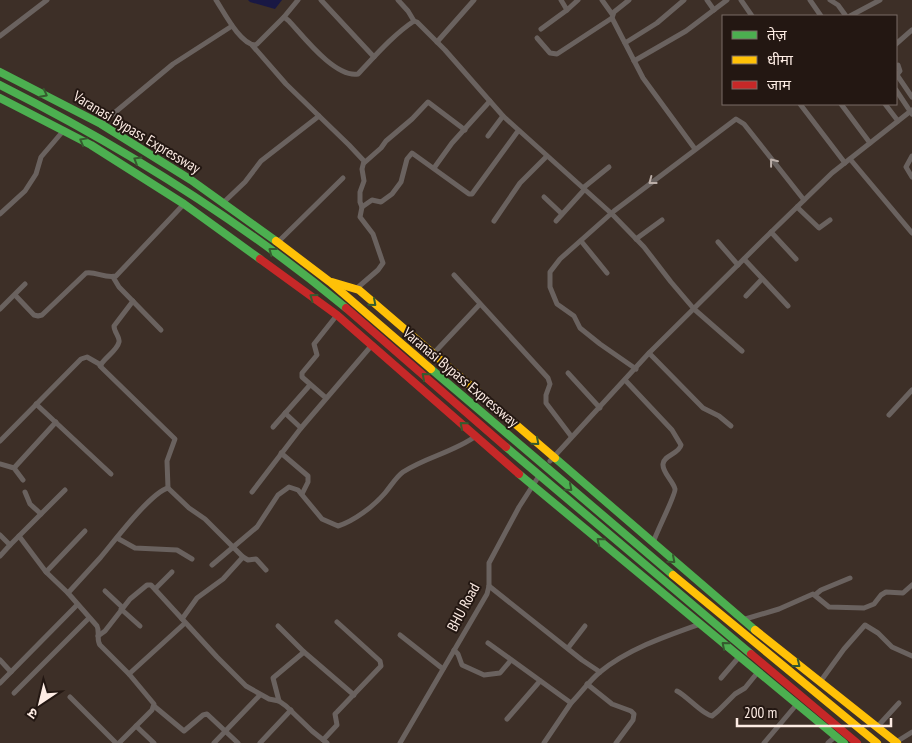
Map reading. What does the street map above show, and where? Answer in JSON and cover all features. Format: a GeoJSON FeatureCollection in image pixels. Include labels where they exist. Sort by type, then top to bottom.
{"type":"FeatureCollection","features":[{"type":"Feature","properties":{"kind":"main road","name":"Varanasi Bypass Expressway"},"geometry":{"type":"LineString","coordinates":[[0,72],[101,124],[224,202],[278,242],[330,282],[399,343],[729,623],[877,743]]}},
{"type":"Feature","properties":{"kind":"main road","name":"Varanasi Bypass Expressway"},"geometry":{"type":"LineString","coordinates":[[0,85],[102,138],[185,189],[322,288],[724,632],[857,743]]}},
{"type":"Feature","properties":{"kind":"main road"},"geometry":{"type":"LineString","coordinates":[[0,98],[91,145],[184,204],[337,315],[476,436],[534,482],[700,624],[844,743]]}},
{"type":"Feature","properties":{"kind":"main road"},"geometry":{"type":"LineString","coordinates":[[330,282],[356,290],[742,620],[897,743]]}},
{"type":"Feature","properties":{"kind":"street"},"geometry":{"type":"LineString","coordinates":[[0,36],[47,0]]}},
{"type":"Feature","properties":{"kind":"street"},"geometry":{"type":"LineString","coordinates":[[216,0],[232,26],[252,45],[286,84],[349,145],[364,163]]}},
{"type":"Feature","properties":{"kind":"street"},"geometry":{"type":"LineString","coordinates":[[252,45],[257,44],[298,0]]}},
{"type":"Feature","properties":{"kind":"street"},"geometry":{"type":"LineString","coordinates":[[321,0],[374,57]]}},
{"type":"Feature","properties":{"kind":"street"},"geometry":{"type":"LineString","coordinates":[[398,0],[412,16],[414,22],[437,42],[503,116],[612,214],[636,239],[694,309],[742,351]]}},
{"type":"Feature","properties":{"kind":"street"},"geometry":{"type":"LineString","coordinates":[[437,42],[474,0]]}},
{"type":"Feature","properties":{"kind":"street"},"geometry":{"type":"LineString","coordinates":[[561,0],[567,10]]}},
{"type":"Feature","properties":{"kind":"street"},"geometry":{"type":"LineString","coordinates":[[541,29],[578,0]]}},
{"type":"Feature","properties":{"kind":"street"},"geometry":{"type":"LineString","coordinates":[[602,0],[653,93],[695,149]]}},
{"type":"Feature","properties":{"kind":"street"},"geometry":{"type":"LineString","coordinates":[[537,38],[550,53],[557,54],[612,16],[629,0]]}},
{"type":"Feature","properties":{"kind":"street"},"geometry":{"type":"LineString","coordinates":[[625,43],[657,23],[684,0]]}},
{"type":"Feature","properties":{"kind":"street"},"geometry":{"type":"LineString","coordinates":[[706,0],[714,10]]}},
{"type":"Feature","properties":{"kind":"street"},"geometry":{"type":"LineString","coordinates":[[634,61],[686,31],[727,0]]}},
{"type":"Feature","properties":{"kind":"street"},"geometry":{"type":"LineString","coordinates":[[741,0],[751,15]]}},
{"type":"Feature","properties":{"kind":"street"},"geometry":{"type":"LineString","coordinates":[[810,0],[820,15]]}},
{"type":"Feature","properties":{"kind":"street"},"geometry":{"type":"LineString","coordinates":[[852,15],[880,0]]}},
{"type":"Feature","properties":{"kind":"street"},"geometry":{"type":"LineString","coordinates":[[835,1],[845,15]]}},
{"type":"Feature","properties":{"kind":"street"},"geometry":{"type":"LineString","coordinates":[[284,17],[290,20],[328,61],[352,74],[358,74],[374,57],[414,22]]}},
{"type":"Feature","properties":{"kind":"street"},"geometry":{"type":"LineString","coordinates":[[101,124],[173,64],[232,26]]}},
{"type":"Feature","properties":{"kind":"street"},"geometry":{"type":"LineString","coordinates":[[897,43],[912,30]]}},
{"type":"Feature","properties":{"kind":"street"},"geometry":{"type":"LineString","coordinates":[[897,74],[900,71],[898,65]]}},
{"type":"Feature","properties":{"kind":"street"},"geometry":{"type":"LineString","coordinates":[[897,76],[912,97]]}},
{"type":"Feature","properties":{"kind":"street"},"geometry":{"type":"LineString","coordinates":[[552,459],[571,436],[600,408],[649,353],[804,200],[847,161],[911,112],[897,91]]}},
{"type":"Feature","properties":{"kind":"street"},"geometry":{"type":"LineString","coordinates":[[434,168],[452,143],[490,101]]}},
{"type":"Feature","properties":{"kind":"street"},"geometry":{"type":"LineString","coordinates":[[356,290],[383,263],[373,234],[360,217],[362,207],[359,199],[364,181],[362,169],[364,163],[428,102],[465,130]]}},
{"type":"Feature","properties":{"kind":"street"},"geometry":{"type":"LineString","coordinates":[[801,105],[847,161],[912,233]]}},
{"type":"Feature","properties":{"kind":"street"},"geometry":{"type":"LineString","coordinates":[[842,105],[870,143]]}},
{"type":"Feature","properties":{"kind":"street"},"geometry":{"type":"LineString","coordinates":[[886,105],[898,121]]}},
{"type":"Feature","properties":{"kind":"street"},"geometry":{"type":"LineString","coordinates":[[224,202],[245,182],[261,161],[319,116]]}},
{"type":"Feature","properties":{"kind":"street"},"geometry":{"type":"LineString","coordinates":[[488,136],[503,116]]}},
{"type":"Feature","properties":{"kind":"street"},"geometry":{"type":"LineString","coordinates":[[636,369],[580,328],[574,316],[557,304],[553,298],[549,281],[550,272],[562,257],[612,214],[736,119],[740,120],[804,200]]}},
{"type":"Feature","properties":{"kind":"street"},"geometry":{"type":"LineString","coordinates":[[0,214],[25,191],[36,174],[41,157],[64,130]]}},
{"type":"Feature","properties":{"kind":"street"},"geometry":{"type":"LineString","coordinates":[[362,207],[372,200],[381,202],[387,198],[401,182],[407,159],[412,153],[469,194],[472,194],[518,131]]}},
{"type":"Feature","properties":{"kind":"street"},"geometry":{"type":"LineString","coordinates":[[494,221],[520,183],[547,156]]}},
{"type":"Feature","properties":{"kind":"street"},"geometry":{"type":"LineString","coordinates":[[912,156],[906,167],[912,177]]}},
{"type":"Feature","properties":{"kind":"street"},"geometry":{"type":"LineString","coordinates":[[556,221],[584,189],[609,167]]}},
{"type":"Feature","properties":{"kind":"street"},"geometry":{"type":"LineString","coordinates":[[278,242],[343,178]]}},
{"type":"Feature","properties":{"kind":"street"},"geometry":{"type":"LineString","coordinates":[[544,197],[562,214]]}},
{"type":"Feature","properties":{"kind":"street"},"geometry":{"type":"LineString","coordinates":[[113,277],[123,269],[184,204]]}},
{"type":"Feature","properties":{"kind":"street"},"geometry":{"type":"LineString","coordinates":[[797,207],[819,228],[830,220]]}},
{"type":"Feature","properties":{"kind":"street"},"geometry":{"type":"LineString","coordinates":[[636,239],[662,220]]}},
{"type":"Feature","properties":{"kind":"street"},"geometry":{"type":"LineString","coordinates":[[771,232],[796,258]]}},
{"type":"Feature","properties":{"kind":"street"},"geometry":{"type":"LineString","coordinates":[[581,241],[607,273]]}},
{"type":"Feature","properties":{"kind":"street"},"geometry":{"type":"LineString","coordinates":[[718,242],[738,265]]}},
{"type":"Feature","properties":{"kind":"street"},"geometry":{"type":"LineString","coordinates":[[744,259],[788,306]]}},
{"type":"Feature","properties":{"kind":"street"},"geometry":{"type":"LineString","coordinates":[[15,295],[34,315],[38,316],[42,315],[86,274],[90,272],[113,277],[119,287],[161,330]]}},
{"type":"Feature","properties":{"kind":"street"},"geometry":{"type":"LineString","coordinates":[[454,275],[548,378],[550,384],[546,395],[546,402],[571,436]]}},
{"type":"Feature","properties":{"kind":"street"},"geometry":{"type":"LineString","coordinates":[[746,296],[762,279]]}},
{"type":"Feature","properties":{"kind":"street"},"geometry":{"type":"LineString","coordinates":[[0,309],[25,284]]}},
{"type":"Feature","properties":{"kind":"street"},"geometry":{"type":"LineString","coordinates":[[100,364],[118,343],[119,339],[114,326],[133,301]]}},
{"type":"Feature","properties":{"kind":"street"},"geometry":{"type":"LineString","coordinates":[[433,354],[480,304]]}},
{"type":"Feature","properties":{"kind":"street"},"geometry":{"type":"LineString","coordinates":[[326,398],[302,377],[302,373],[317,355],[314,344],[337,315]]}},
{"type":"Feature","properties":{"kind":"street"},"geometry":{"type":"LineString","coordinates":[[252,492],[301,428],[372,345]]}},
{"type":"Feature","properties":{"kind":"street"},"geometry":{"type":"LineString","coordinates":[[649,353],[703,408],[732,426]]}},
{"type":"Feature","properties":{"kind":"street"},"geometry":{"type":"LineString","coordinates":[[0,441],[84,357],[89,358],[100,364],[102,369],[175,439],[167,461],[168,488],[189,508],[205,519],[243,557],[248,560],[256,559],[266,570]]}},
{"type":"Feature","properties":{"kind":"street"},"geometry":{"type":"LineString","coordinates":[[568,373],[600,408]]}},
{"type":"Feature","properties":{"kind":"street"},"geometry":{"type":"LineString","coordinates":[[625,380],[672,430],[681,445],[679,450],[666,459],[663,464],[673,484],[675,494],[653,543]]}},
{"type":"Feature","properties":{"kind":"street"},"geometry":{"type":"LineString","coordinates":[[273,427],[310,385]]}},
{"type":"Feature","properties":{"kind":"street"},"geometry":{"type":"LineString","coordinates":[[889,415],[912,390]]}},
{"type":"Feature","properties":{"kind":"street"},"geometry":{"type":"LineString","coordinates":[[36,404],[111,474]]}},
{"type":"Feature","properties":{"kind":"street"},"geometry":{"type":"LineString","coordinates":[[285,413],[301,428]]}},
{"type":"Feature","properties":{"kind":"street"},"geometry":{"type":"LineString","coordinates":[[14,468],[56,422]]}},
{"type":"Feature","properties":{"kind":"street"},"geometry":{"type":"LineString","coordinates":[[212,565],[257,527],[274,499],[285,489],[293,487],[302,494],[322,519],[334,525],[342,524],[378,500],[402,473],[443,452],[462,446],[476,436]]}},
{"type":"Feature","properties":{"kind":"street"},"geometry":{"type":"LineString","coordinates":[[281,454],[308,476],[308,482],[302,494]]}},
{"type":"Feature","properties":{"kind":"street"},"geometry":{"type":"LineString","coordinates":[[0,464],[14,468],[23,480]]}},
{"type":"Feature","properties":{"kind":"street","name":"BHU Road"},"geometry":{"type":"LineString","coordinates":[[400,743],[487,594],[489,563],[534,482]]}},
{"type":"Feature","properties":{"kind":"street"},"geometry":{"type":"LineString","coordinates":[[68,593],[133,519],[162,490],[168,488]]}},
{"type":"Feature","properties":{"kind":"street"},"geometry":{"type":"LineString","coordinates":[[0,556],[65,490]]}},
{"type":"Feature","properties":{"kind":"street"},"geometry":{"type":"LineString","coordinates":[[25,492],[30,504],[41,514]]}},
{"type":"Feature","properties":{"kind":"street"},"geometry":{"type":"LineString","coordinates":[[46,572],[85,531]]}},
{"type":"Feature","properties":{"kind":"street"},"geometry":{"type":"LineString","coordinates":[[0,535],[10,545]]}},
{"type":"Feature","properties":{"kind":"street"},"geometry":{"type":"LineString","coordinates":[[19,536],[46,572],[68,593],[98,628],[98,641],[100,645],[129,674],[154,706],[184,731],[206,714],[238,743]]}},
{"type":"Feature","properties":{"kind":"street"},"geometry":{"type":"LineString","coordinates":[[117,538],[136,548],[177,550],[192,559]]}},
{"type":"Feature","properties":{"kind":"street"},"geometry":{"type":"LineString","coordinates":[[129,674],[184,621],[197,598],[223,579],[243,557]]}},
{"type":"Feature","properties":{"kind":"street"},"geometry":{"type":"LineString","coordinates":[[155,589],[172,572]]}},
{"type":"Feature","properties":{"kind":"street"},"geometry":{"type":"LineString","coordinates":[[815,595],[821,590],[850,578]]}},
{"type":"Feature","properties":{"kind":"street"},"geometry":{"type":"LineString","coordinates":[[98,636],[105,631],[121,608],[147,585],[151,585],[241,681],[260,695],[278,702],[291,710],[325,742],[336,725],[335,714],[380,668],[381,664],[337,622]]}},
{"type":"Feature","properties":{"kind":"street"},"geometry":{"type":"LineString","coordinates":[[742,620],[779,610],[810,594],[815,595],[829,607],[864,608],[874,604],[886,592],[904,593],[912,585]]}},
{"type":"Feature","properties":{"kind":"street"},"geometry":{"type":"LineString","coordinates":[[489,586],[600,672]]}},
{"type":"Feature","properties":{"kind":"street"},"geometry":{"type":"LineString","coordinates":[[105,591],[140,626]]}},
{"type":"Feature","properties":{"kind":"street"},"geometry":{"type":"LineString","coordinates":[[0,683],[77,605]]}},
{"type":"Feature","properties":{"kind":"street"},"geometry":{"type":"LineString","coordinates":[[14,693],[89,618]]}},
{"type":"Feature","properties":{"kind":"street"},"geometry":{"type":"LineString","coordinates":[[544,743],[571,702],[600,672],[630,653],[669,635],[700,624]]}},
{"type":"Feature","properties":{"kind":"street"},"geometry":{"type":"LineString","coordinates":[[820,682],[844,649],[865,625],[878,633],[892,647],[912,656]]}},
{"type":"Feature","properties":{"kind":"street"},"geometry":{"type":"LineString","coordinates":[[278,626],[304,652],[354,695]]}},
{"type":"Feature","properties":{"kind":"street"},"geometry":{"type":"LineString","coordinates":[[568,648],[585,626]]}},
{"type":"Feature","properties":{"kind":"street"},"geometry":{"type":"LineString","coordinates":[[400,635],[443,669]]}},
{"type":"Feature","properties":{"kind":"street"},"geometry":{"type":"LineString","coordinates":[[488,643],[571,702]]}},
{"type":"Feature","properties":{"kind":"street"},"geometry":{"type":"LineString","coordinates":[[454,650],[458,654],[462,665],[484,675],[500,673],[511,660]]}},
{"type":"Feature","properties":{"kind":"street"},"geometry":{"type":"LineString","coordinates":[[278,702],[273,678],[304,652]]}},
{"type":"Feature","properties":{"kind":"street"},"geometry":{"type":"LineString","coordinates":[[721,678],[739,656]]}},
{"type":"Feature","properties":{"kind":"street"},"geometry":{"type":"LineString","coordinates":[[0,660],[10,672]]}},
{"type":"Feature","properties":{"kind":"street"},"geometry":{"type":"LineString","coordinates":[[677,691],[687,696],[705,714],[712,716],[735,694],[745,688],[758,672]]}},
{"type":"Feature","properties":{"kind":"street"},"geometry":{"type":"LineString","coordinates":[[507,719],[540,681]]}},
{"type":"Feature","properties":{"kind":"street"},"geometry":{"type":"LineString","coordinates":[[588,684],[612,704],[634,714],[633,720],[616,743]]}},
{"type":"Feature","properties":{"kind":"street"},"geometry":{"type":"LineString","coordinates":[[214,743],[260,695]]}},
{"type":"Feature","properties":{"kind":"street"},"geometry":{"type":"LineString","coordinates":[[70,697],[117,743],[154,706]]}},
{"type":"Feature","properties":{"kind":"street"},"geometry":{"type":"LineString","coordinates":[[764,743],[797,704]]}},
{"type":"Feature","properties":{"kind":"street"},"geometry":{"type":"LineString","coordinates":[[877,727],[899,704]]}},
{"type":"Feature","properties":{"kind":"street"},"geometry":{"type":"LineString","coordinates":[[260,743],[291,710]]}},
{"type":"Feature","properties":{"kind":"street"},"geometry":{"type":"LineString","coordinates":[[136,726],[154,743]]}},
{"type":"Feature","properties":{"kind":"street"},"geometry":{"type":"LineString","coordinates":[[897,743],[912,732]]}},
{"type":"Feature","properties":{"kind":"street"},"geometry":{"type":"LineString","coordinates":[[828,743],[836,736]]}},
{"type":"Feature","properties":{"kind":"shaded area"},"geometry":{"type":"Polygon","coordinates":[[[248,0],[282,0],[275,9],[248,0]]]}},
{"type":"Feature","properties":{"kind":"traffic: fast"},"geometry":{"type":"LineString","coordinates":[[0,72],[101,124],[191,180],[276,241]]}},
{"type":"Feature","properties":{"kind":"traffic: fast"},"geometry":{"type":"LineString","coordinates":[[0,85],[91,134],[179,187],[265,245],[346,308]]}},
{"type":"Feature","properties":{"kind":"traffic: fast"},"geometry":{"type":"LineString","coordinates":[[0,98],[91,145],[184,204],[260,259]]}},
{"type":"Feature","properties":{"kind":"traffic: fast"},"geometry":{"type":"LineString","coordinates":[[431,369],[673,575]]}},
{"type":"Feature","properties":{"kind":"traffic: fast"},"geometry":{"type":"LineString","coordinates":[[506,447],[751,654]]}},
{"type":"Feature","properties":{"kind":"traffic: fast"},"geometry":{"type":"LineString","coordinates":[[555,458],[755,630]]}},
{"type":"Feature","properties":{"kind":"traffic: fast"},"geometry":{"type":"LineString","coordinates":[[519,474],[844,743]]}},
{"type":"Feature","properties":{"kind":"traffic: slow"},"geometry":{"type":"LineString","coordinates":[[276,241],[330,282],[431,369]]}},
{"type":"Feature","properties":{"kind":"traffic: slow"},"geometry":{"type":"LineString","coordinates":[[332,282],[359,290],[555,458]]}},
{"type":"Feature","properties":{"kind":"traffic: slow"},"geometry":{"type":"LineString","coordinates":[[673,575],[877,743]]}},
{"type":"Feature","properties":{"kind":"traffic: slow"},"geometry":{"type":"LineString","coordinates":[[755,630],[897,743]]}},
{"type":"Feature","properties":{"kind":"traffic: jam"},"geometry":{"type":"LineString","coordinates":[[260,259],[337,315],[519,474]]}},
{"type":"Feature","properties":{"kind":"traffic: jam"},"geometry":{"type":"LineString","coordinates":[[346,308],[506,447]]}},
{"type":"Feature","properties":{"kind":"traffic: jam"},"geometry":{"type":"LineString","coordinates":[[751,654],[857,743]]}}]}
